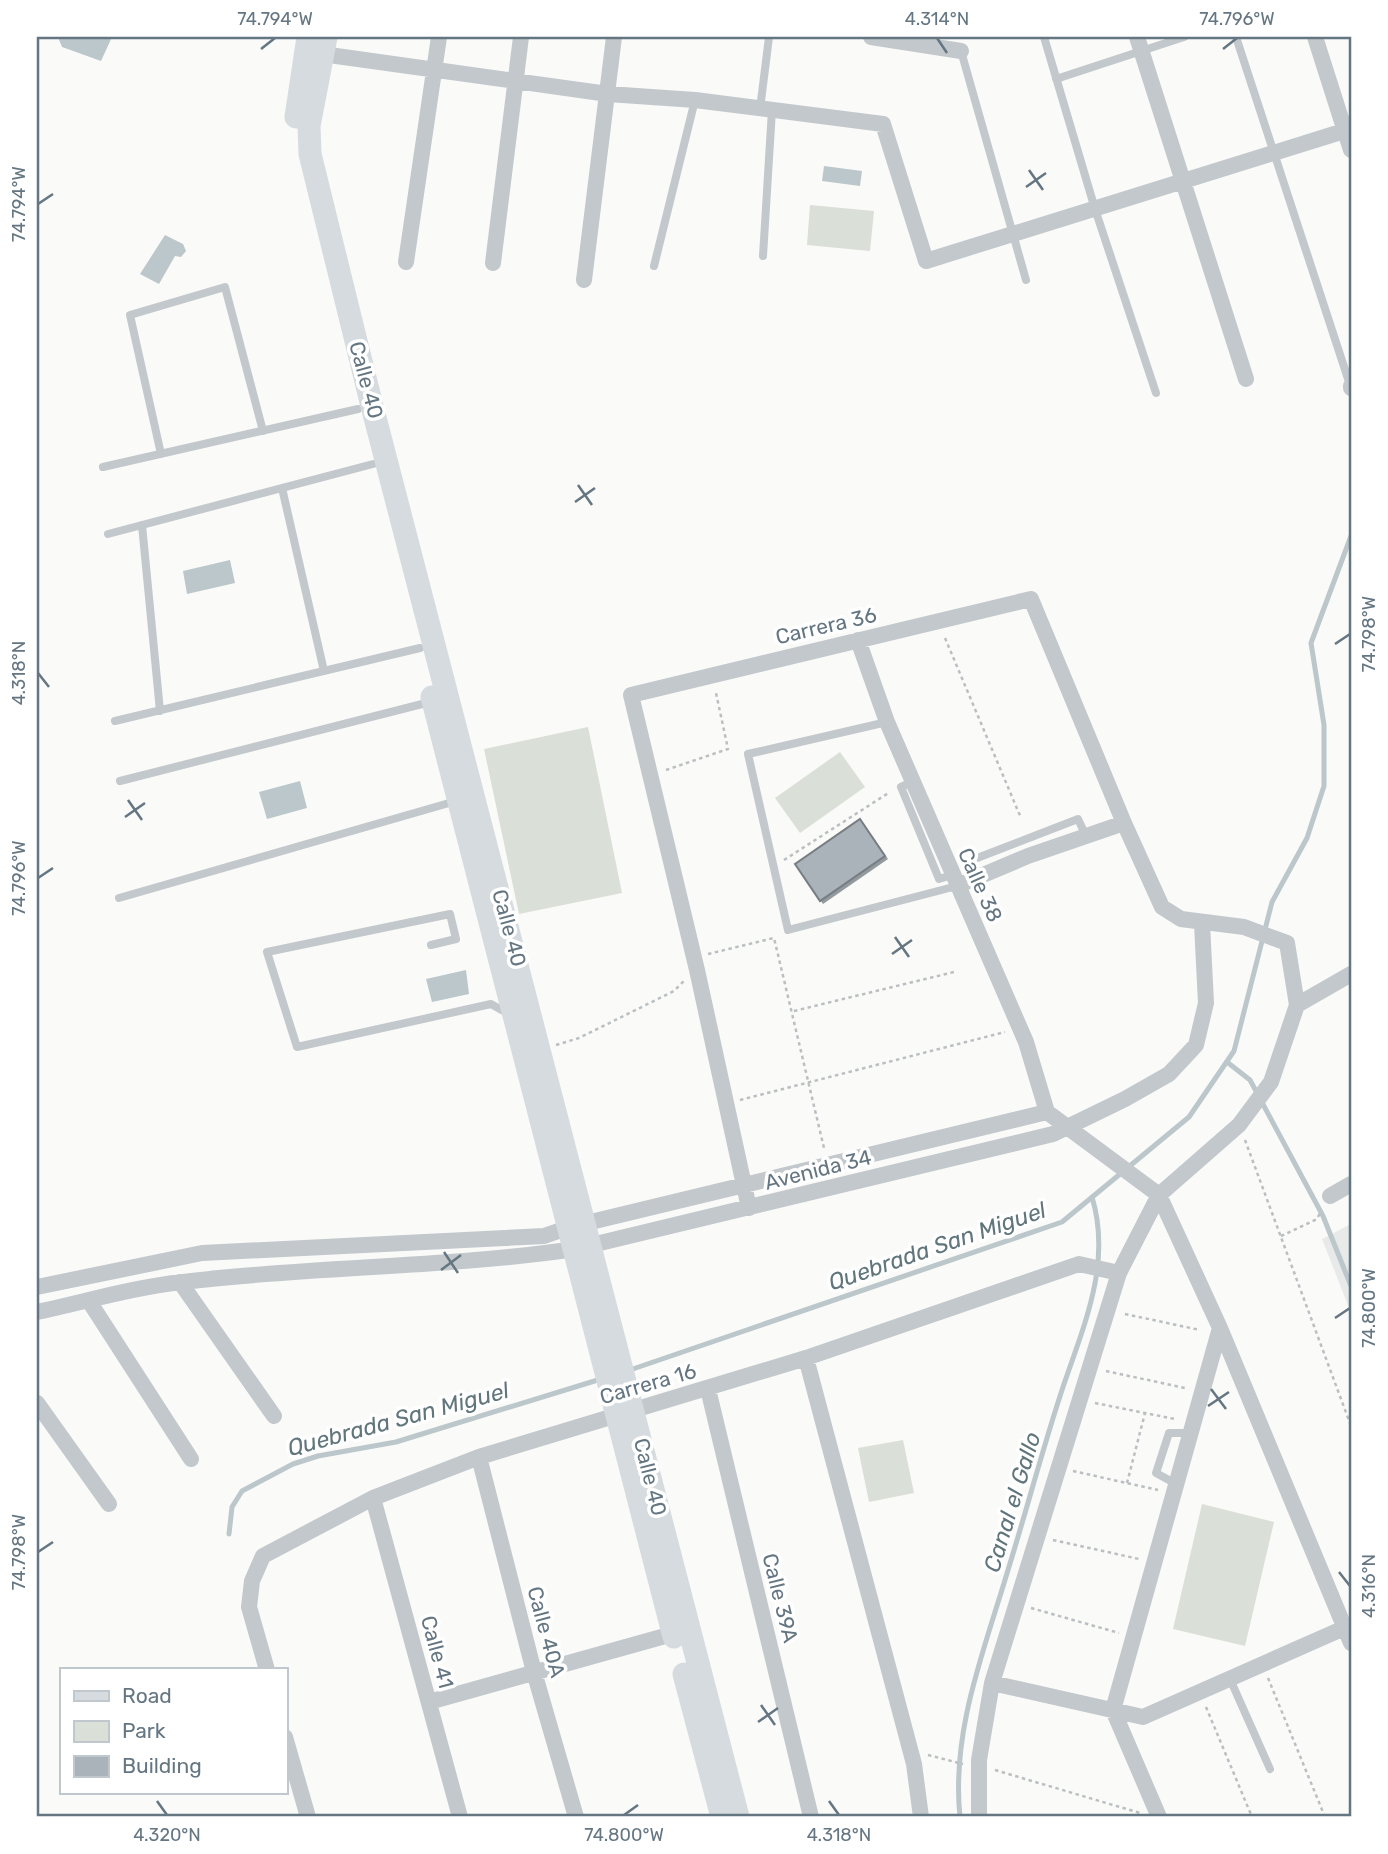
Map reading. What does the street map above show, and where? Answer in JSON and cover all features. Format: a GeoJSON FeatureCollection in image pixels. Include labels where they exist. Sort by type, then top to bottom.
{"type":"FeatureCollection","features":[{"type":"Feature","properties":{"kind":"main road","name":"Calle 40"},"geometry":{"type":"LineString","coordinates":[[319,43],[295,124],[296,158],[365,407],[609,1345],[681,1632],[722,1817]]}},
{"type":"Feature","properties":{"kind":"main road","name":"Calle 40"},"geometry":{"type":"LineString","coordinates":[[365,407],[373,464],[427,646]]}},
{"type":"Feature","properties":{"kind":"main road","name":"Calle 40"},"geometry":{"type":"LineString","coordinates":[[441,699],[459,800],[486,873]]}},
{"type":"Feature","properties":{"kind":"main road","name":"Calle 40"},"geometry":{"type":"LineString","coordinates":[[681,1632],[738,1817]]}},
{"type":"Feature","properties":{"kind":"street"},"geometry":{"type":"LineString","coordinates":[[406,262],[439,37]]}},
{"type":"Feature","properties":{"kind":"street"},"geometry":{"type":"LineString","coordinates":[[493,263],[521,37]]}},
{"type":"Feature","properties":{"kind":"street"},"geometry":{"type":"LineString","coordinates":[[584,280],[614,37]]}},
{"type":"Feature","properties":{"kind":"street"},"geometry":{"type":"LineString","coordinates":[[871,37],[961,51]]}},
{"type":"Feature","properties":{"kind":"street"},"geometry":{"type":"LineString","coordinates":[[1315,37],[1351,150]]}},
{"type":"Feature","properties":{"kind":"street"},"geometry":{"type":"LineString","coordinates":[[319,43],[436,71],[608,94],[695,100],[883,124],[926,261],[1095,209],[1184,178],[1344,131]]}},
{"type":"Feature","properties":{"kind":"street"},"geometry":{"type":"LineString","coordinates":[[1139,43],[1247,379]]}},
{"type":"Feature","properties":{"kind":"street","name":"Carrera 36"},"geometry":{"type":"LineString","coordinates":[[700,963],[631,695],[1031,599],[1124,823]]}},
{"type":"Feature","properties":{"kind":"street","name":"Calle 38"},"geometry":{"type":"LineString","coordinates":[[858,640],[912,782],[1026,1042],[1048,1112]]}},
{"type":"Feature","properties":{"kind":"street"},"geometry":{"type":"LineString","coordinates":[[955,881],[977,879],[1028,856],[1124,823],[1162,907],[1181,919],[1244,927],[1287,943],[1297,1005],[1268,1085],[1241,1122],[1155,1191],[1112,1271],[992,1684],[979,1760],[979,1817]]}},
{"type":"Feature","properties":{"kind":"street","name":"Avenida 34"},"geometry":{"type":"LineString","coordinates":[[581,1236],[749,1208],[1073,1129],[1169,1074],[1196,1045],[1206,1003],[1202,923]]}},
{"type":"Feature","properties":{"kind":"street"},"geometry":{"type":"LineString","coordinates":[[700,963],[749,1208]]}},
{"type":"Feature","properties":{"kind":"street"},"geometry":{"type":"LineString","coordinates":[[1297,1005],[1351,974]]}},
{"type":"Feature","properties":{"kind":"street"},"geometry":{"type":"LineString","coordinates":[[992,1684],[1143,1717],[1349,1632],[1220,1328],[1155,1191],[1048,1112]]}},
{"type":"Feature","properties":{"kind":"street","name":"Avenida 34"},"geometry":{"type":"LineString","coordinates":[[581,1236],[746,1186],[1048,1112]]}},
{"type":"Feature","properties":{"kind":"street"},"geometry":{"type":"LineString","coordinates":[[1327,1201],[1351,1184]]}},
{"type":"Feature","properties":{"kind":"street"},"geometry":{"type":"LineString","coordinates":[[37,1312],[180,1282],[339,1268],[506,1259],[581,1236]]}},
{"type":"Feature","properties":{"kind":"street"},"geometry":{"type":"LineString","coordinates":[[37,1287],[202,1253],[581,1236]]}},
{"type":"Feature","properties":{"kind":"street","name":"Carrera 16"},"geometry":{"type":"LineString","coordinates":[[266,1668],[249,1607],[252,1581],[263,1556],[373,1498],[624,1406],[708,1389],[1079,1264],[1112,1271]]}},
{"type":"Feature","properties":{"kind":"street"},"geometry":{"type":"LineString","coordinates":[[180,1282],[274,1416]]}},
{"type":"Feature","properties":{"kind":"street"},"geometry":{"type":"LineString","coordinates":[[89,1301],[191,1459]]}},
{"type":"Feature","properties":{"kind":"street"},"geometry":{"type":"LineString","coordinates":[[1154,1816],[1113,1710],[1172,1488],[1193,1433],[1220,1328]]}},
{"type":"Feature","properties":{"kind":"street"},"geometry":{"type":"LineString","coordinates":[[806,1358],[914,1764],[921,1817]]}},
{"type":"Feature","properties":{"kind":"street","name":"Calle 39A"},"geometry":{"type":"LineString","coordinates":[[708,1389],[811,1817]]}},
{"type":"Feature","properties":{"kind":"street"},"geometry":{"type":"LineString","coordinates":[[37,1403],[109,1504]]}},
{"type":"Feature","properties":{"kind":"street","name":"Calle 40A"},"geometry":{"type":"LineString","coordinates":[[479,1457],[534,1672],[576,1817]]}},
{"type":"Feature","properties":{"kind":"street","name":"Calle 41"},"geometry":{"type":"LineString","coordinates":[[373,1498],[460,1817]]}},
{"type":"Feature","properties":{"kind":"street"},"geometry":{"type":"LineString","coordinates":[[429,1702],[681,1632]]}},
{"type":"Feature","properties":{"kind":"street"},"geometry":{"type":"LineString","coordinates":[[287,1744],[308,1817]]}},
{"type":"Feature","properties":{"kind":"lane"},"geometry":{"type":"LineString","coordinates":[[763,256],[769,37]]}},
{"type":"Feature","properties":{"kind":"lane"},"geometry":{"type":"LineString","coordinates":[[1044,37],[1095,209],[1156,393]]}},
{"type":"Feature","properties":{"kind":"lane"},"geometry":{"type":"LineString","coordinates":[[1056,79],[1139,43],[1184,37]]}},
{"type":"Feature","properties":{"kind":"lane"},"geometry":{"type":"LineString","coordinates":[[1236,37],[1351,387]]}},
{"type":"Feature","properties":{"kind":"lane"},"geometry":{"type":"LineString","coordinates":[[961,51],[1026,280]]}},
{"type":"Feature","properties":{"kind":"lane"},"geometry":{"type":"LineString","coordinates":[[654,266],[695,100]]}},
{"type":"Feature","properties":{"kind":"lane"},"geometry":{"type":"LineString","coordinates":[[161,454],[130,315],[225,287],[263,430]]}},
{"type":"Feature","properties":{"kind":"lane"},"geometry":{"type":"LineString","coordinates":[[103,467],[365,407]]}},
{"type":"Feature","properties":{"kind":"lane"},"geometry":{"type":"LineString","coordinates":[[107,534],[373,464]]}},
{"type":"Feature","properties":{"kind":"lane"},"geometry":{"type":"LineString","coordinates":[[282,488],[324,671]]}},
{"type":"Feature","properties":{"kind":"lane"},"geometry":{"type":"LineString","coordinates":[[142,525],[160,710]]}},
{"type":"Feature","properties":{"kind":"lane"},"geometry":{"type":"LineString","coordinates":[[115,721],[427,646]]}},
{"type":"Feature","properties":{"kind":"lane"},"geometry":{"type":"LineString","coordinates":[[120,780],[441,699]]}},
{"type":"Feature","properties":{"kind":"lane"},"geometry":{"type":"LineString","coordinates":[[887,722],[748,754],[788,930],[955,881]]}},
{"type":"Feature","properties":{"kind":"lane"},"geometry":{"type":"LineString","coordinates":[[119,898],[459,800]]}},
{"type":"Feature","properties":{"kind":"lane"},"geometry":{"type":"LineString","coordinates":[[431,945],[456,939],[450,914],[267,952],[297,1047],[491,1004],[522,1014]]}},
{"type":"Feature","properties":{"kind":"lane"},"geometry":{"type":"LineString","coordinates":[[1172,1488],[1156,1473],[1169,1433],[1193,1433]]}},
{"type":"Feature","properties":{"kind":"lane"},"geometry":{"type":"LineString","coordinates":[[1230,1679],[1270,1769]]}},
{"type":"Feature","properties":{"kind":"path"},"geometry":{"type":"LineString","coordinates":[[946,638],[1020,818]]}},
{"type":"Feature","properties":{"kind":"path"},"geometry":{"type":"LineString","coordinates":[[660,772],[728,749],[714,684]]}},
{"type":"Feature","properties":{"kind":"path"},"geometry":{"type":"LineString","coordinates":[[784,860],[892,791]]}},
{"type":"Feature","properties":{"kind":"path"},"geometry":{"type":"LineString","coordinates":[[532,1052],[579,1038],[674,991],[700,963],[774,938],[827,1158]]}},
{"type":"Feature","properties":{"kind":"path"},"geometry":{"type":"LineString","coordinates":[[792,1011],[954,972]]}},
{"type":"Feature","properties":{"kind":"path"},"geometry":{"type":"LineString","coordinates":[[737,1101],[1006,1031]]}},
{"type":"Feature","properties":{"kind":"path"},"geometry":{"type":"LineString","coordinates":[[1241,1122],[1280,1236],[1351,1426]]}},
{"type":"Feature","properties":{"kind":"path"},"geometry":{"type":"LineString","coordinates":[[1280,1236],[1317,1219],[1327,1201]]}},
{"type":"Feature","properties":{"kind":"path"},"geometry":{"type":"LineString","coordinates":[[1118,1313],[1200,1330]]}},
{"type":"Feature","properties":{"kind":"path"},"geometry":{"type":"LineString","coordinates":[[1101,1370],[1188,1389]]}},
{"type":"Feature","properties":{"kind":"path"},"geometry":{"type":"LineString","coordinates":[[1090,1402],[1181,1421]]}},
{"type":"Feature","properties":{"kind":"path"},"geometry":{"type":"LineString","coordinates":[[1344,1407],[1351,1405]]}},
{"type":"Feature","properties":{"kind":"path"},"geometry":{"type":"LineString","coordinates":[[1127,1483],[1145,1413]]}},
{"type":"Feature","properties":{"kind":"path"},"geometry":{"type":"LineString","coordinates":[[1067,1469],[1127,1483],[1172,1488]]}},
{"type":"Feature","properties":{"kind":"path"},"geometry":{"type":"LineString","coordinates":[[1047,1539],[1146,1561]]}},
{"type":"Feature","properties":{"kind":"path"},"geometry":{"type":"LineString","coordinates":[[1028,1607],[1125,1635]]}},
{"type":"Feature","properties":{"kind":"path"},"geometry":{"type":"LineString","coordinates":[[1267,1676],[1325,1817]]}},
{"type":"Feature","properties":{"kind":"path"},"geometry":{"type":"LineString","coordinates":[[1205,1705],[1252,1817]]}},
{"type":"Feature","properties":{"kind":"path"},"geometry":{"type":"LineString","coordinates":[[925,1754],[968,1765]]}},
{"type":"Feature","properties":{"kind":"path"},"geometry":{"type":"LineString","coordinates":[[986,1767],[1154,1816]]}},
{"type":"Feature","properties":{"kind":"shaded area"},"geometry":{"type":"Polygon","coordinates":[[[58,37],[112,37],[101,61],[62,47],[58,37]]]}},
{"type":"Feature","properties":{"kind":"shaded area"},"geometry":{"type":"Polygon","coordinates":[[[824,166],[862,171],[860,186],[822,181],[824,166]]]}},
{"type":"Feature","properties":{"kind":"shaded area"},"geometry":{"type":"Polygon","coordinates":[[[165,235],[183,244],[186,251],[181,257],[175,256],[159,284],[140,274],[165,235]]]}},
{"type":"Feature","properties":{"kind":"shaded area"},"geometry":{"type":"Polygon","coordinates":[[[230,560],[235,583],[187,594],[183,571],[230,560]]]}},
{"type":"Feature","properties":{"kind":"shaded area"},"geometry":{"type":"Polygon","coordinates":[[[300,781],[307,808],[267,819],[259,792],[300,781]]]}},
{"type":"Feature","properties":{"kind":"shaded area"},"geometry":{"type":"Polygon","coordinates":[[[466,970],[469,994],[432,1002],[426,979],[466,970]]]}},
{"type":"Feature","properties":{"kind":"shaded area"},"geometry":{"type":"Polygon","coordinates":[[[1351,1224],[1351,1313],[1322,1239],[1351,1224]]]}},
{"type":"Feature","properties":{"kind":"green space"},"geometry":{"type":"Polygon","coordinates":[[[810,205],[874,211],[870,251],[807,245],[810,205]]]}},
{"type":"Feature","properties":{"kind":"green space"},"geometry":{"type":"Polygon","coordinates":[[[588,727],[622,893],[519,914],[484,749],[588,727]]]}},
{"type":"Feature","properties":{"kind":"green space"},"geometry":{"type":"Polygon","coordinates":[[[840,752],[865,787],[800,833],[775,798],[840,752]]]}},
{"type":"Feature","properties":{"kind":"green space"},"geometry":{"type":"Polygon","coordinates":[[[903,1440],[914,1493],[869,1502],[858,1448],[903,1440]]]}},
{"type":"Feature","properties":{"kind":"green space"},"geometry":{"type":"Polygon","coordinates":[[[1202,1504],[1274,1522],[1245,1646],[1173,1629],[1202,1504]]]}},
{"type":"Feature","properties":{"kind":"building"},"geometry":{"type":"Polygon","coordinates":[[[860,819],[885,856],[820,901],[795,864],[860,819]]]}},
{"type":"Feature","properties":{"kind":"waterway","name":"Quebrada San Miguel"},"geometry":{"type":"LineString","coordinates":[[627,1371],[1062,1222],[1189,1117],[1234,1051],[1272,902],[1307,838],[1324,786],[1324,725],[1311,643],[1351,536]]}},
{"type":"Feature","properties":{"kind":"waterway"},"geometry":{"type":"LineString","coordinates":[[1227,1062],[1250,1080],[1323,1216],[1351,1286]]}},
{"type":"Feature","properties":{"kind":"waterway","name":"Canal el Gallo"},"geometry":{"type":"LineString","coordinates":[[960,1817],[960,1754],[972,1692],[1093,1294],[1099,1246],[1092,1197]]}},
{"type":"Feature","properties":{"kind":"waterway","name":"Quebrada San Miguel"},"geometry":{"type":"LineString","coordinates":[[229,1534],[232,1507],[242,1491],[293,1464],[318,1456],[396,1442],[601,1379]]}}]}
